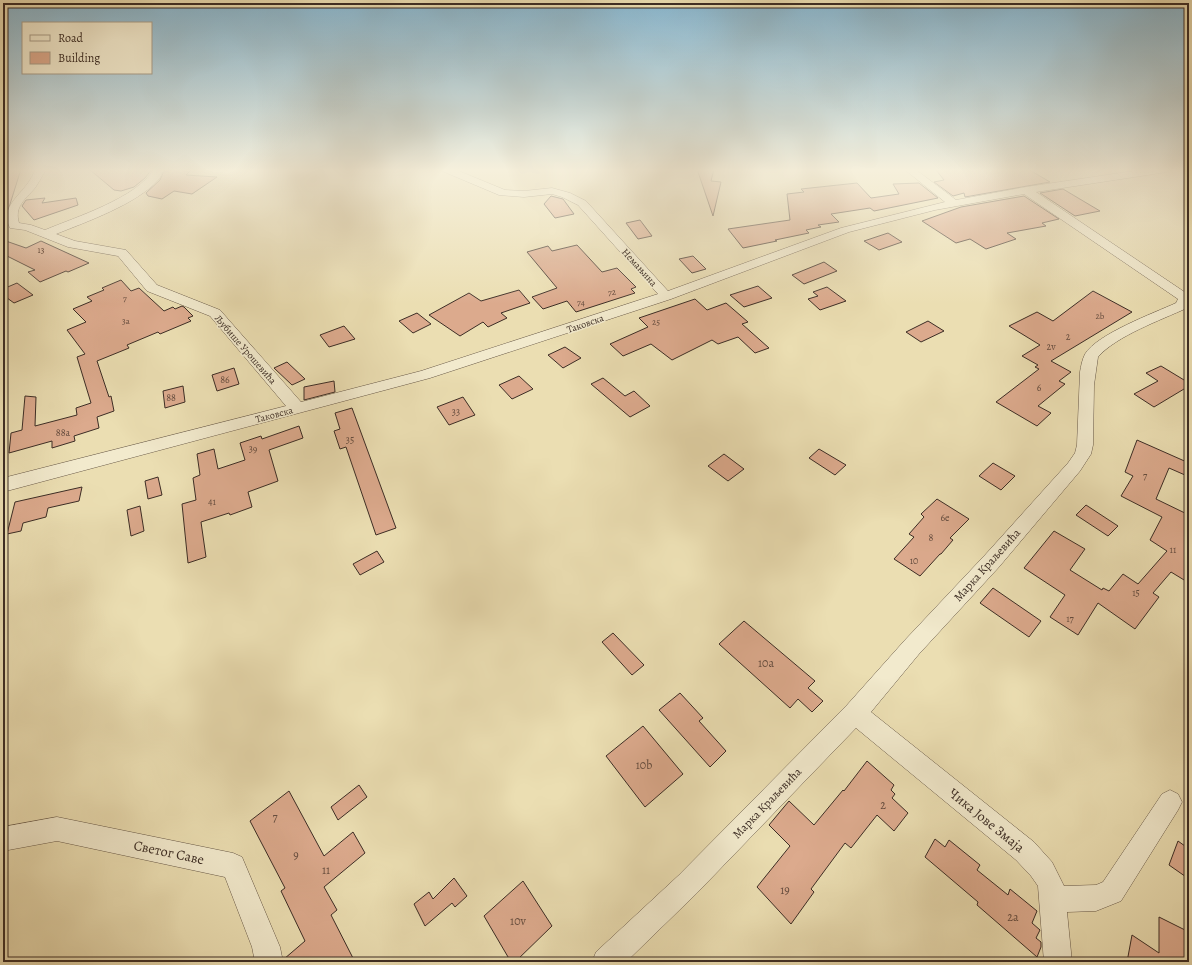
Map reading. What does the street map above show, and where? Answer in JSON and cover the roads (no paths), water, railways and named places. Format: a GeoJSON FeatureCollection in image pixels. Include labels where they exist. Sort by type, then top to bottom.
{"type":"FeatureCollection","features":[{"type":"Feature","properties":{"kind":"street","name":"Љубише Урошевића"},"geometry":{"type":"LineString","coordinates":[[11,214],[8,228],[27,227],[72,244],[122,253],[152,288],[215,313],[297,408]]}},
{"type":"Feature","properties":{"kind":"street"},"geometry":{"type":"LineString","coordinates":[[45,234],[94,214]]}},
{"type":"Feature","properties":{"kind":"street","name":"Немањина"},"geometry":{"type":"LineString","coordinates":[[592,214],[666,296]]}},
{"type":"Feature","properties":{"kind":"street","name":"Таковска"},"geometry":{"type":"LineString","coordinates":[[3,485],[425,375],[666,296],[845,230],[907,214]]}},
{"type":"Feature","properties":{"kind":"street","name":"Марка Краљевића"},"geometry":{"type":"LineString","coordinates":[[606,962],[688,884],[855,713],[912,647],[992,561],[1074,467],[1083,454],[1085,445],[1088,375],[1090,358],[1094,352],[1106,343],[1182,305],[1185,298],[1061,214]]}},
{"type":"Feature","properties":{"kind":"street","name":"Чика Јове Змаја"},"geometry":{"type":"LineString","coordinates":[[855,713],[1025,852],[1041,867],[1048,877],[1051,886],[1058,962]]}},
{"type":"Feature","properties":{"kind":"street"},"geometry":{"type":"LineString","coordinates":[[1053,900],[1091,899],[1112,892],[1170,802]]}},
{"type":"Feature","properties":{"kind":"street","name":"Светог Саве"},"geometry":{"type":"LineString","coordinates":[[3,839],[57,829],[234,866],[266,947],[269,962]]}}]}
